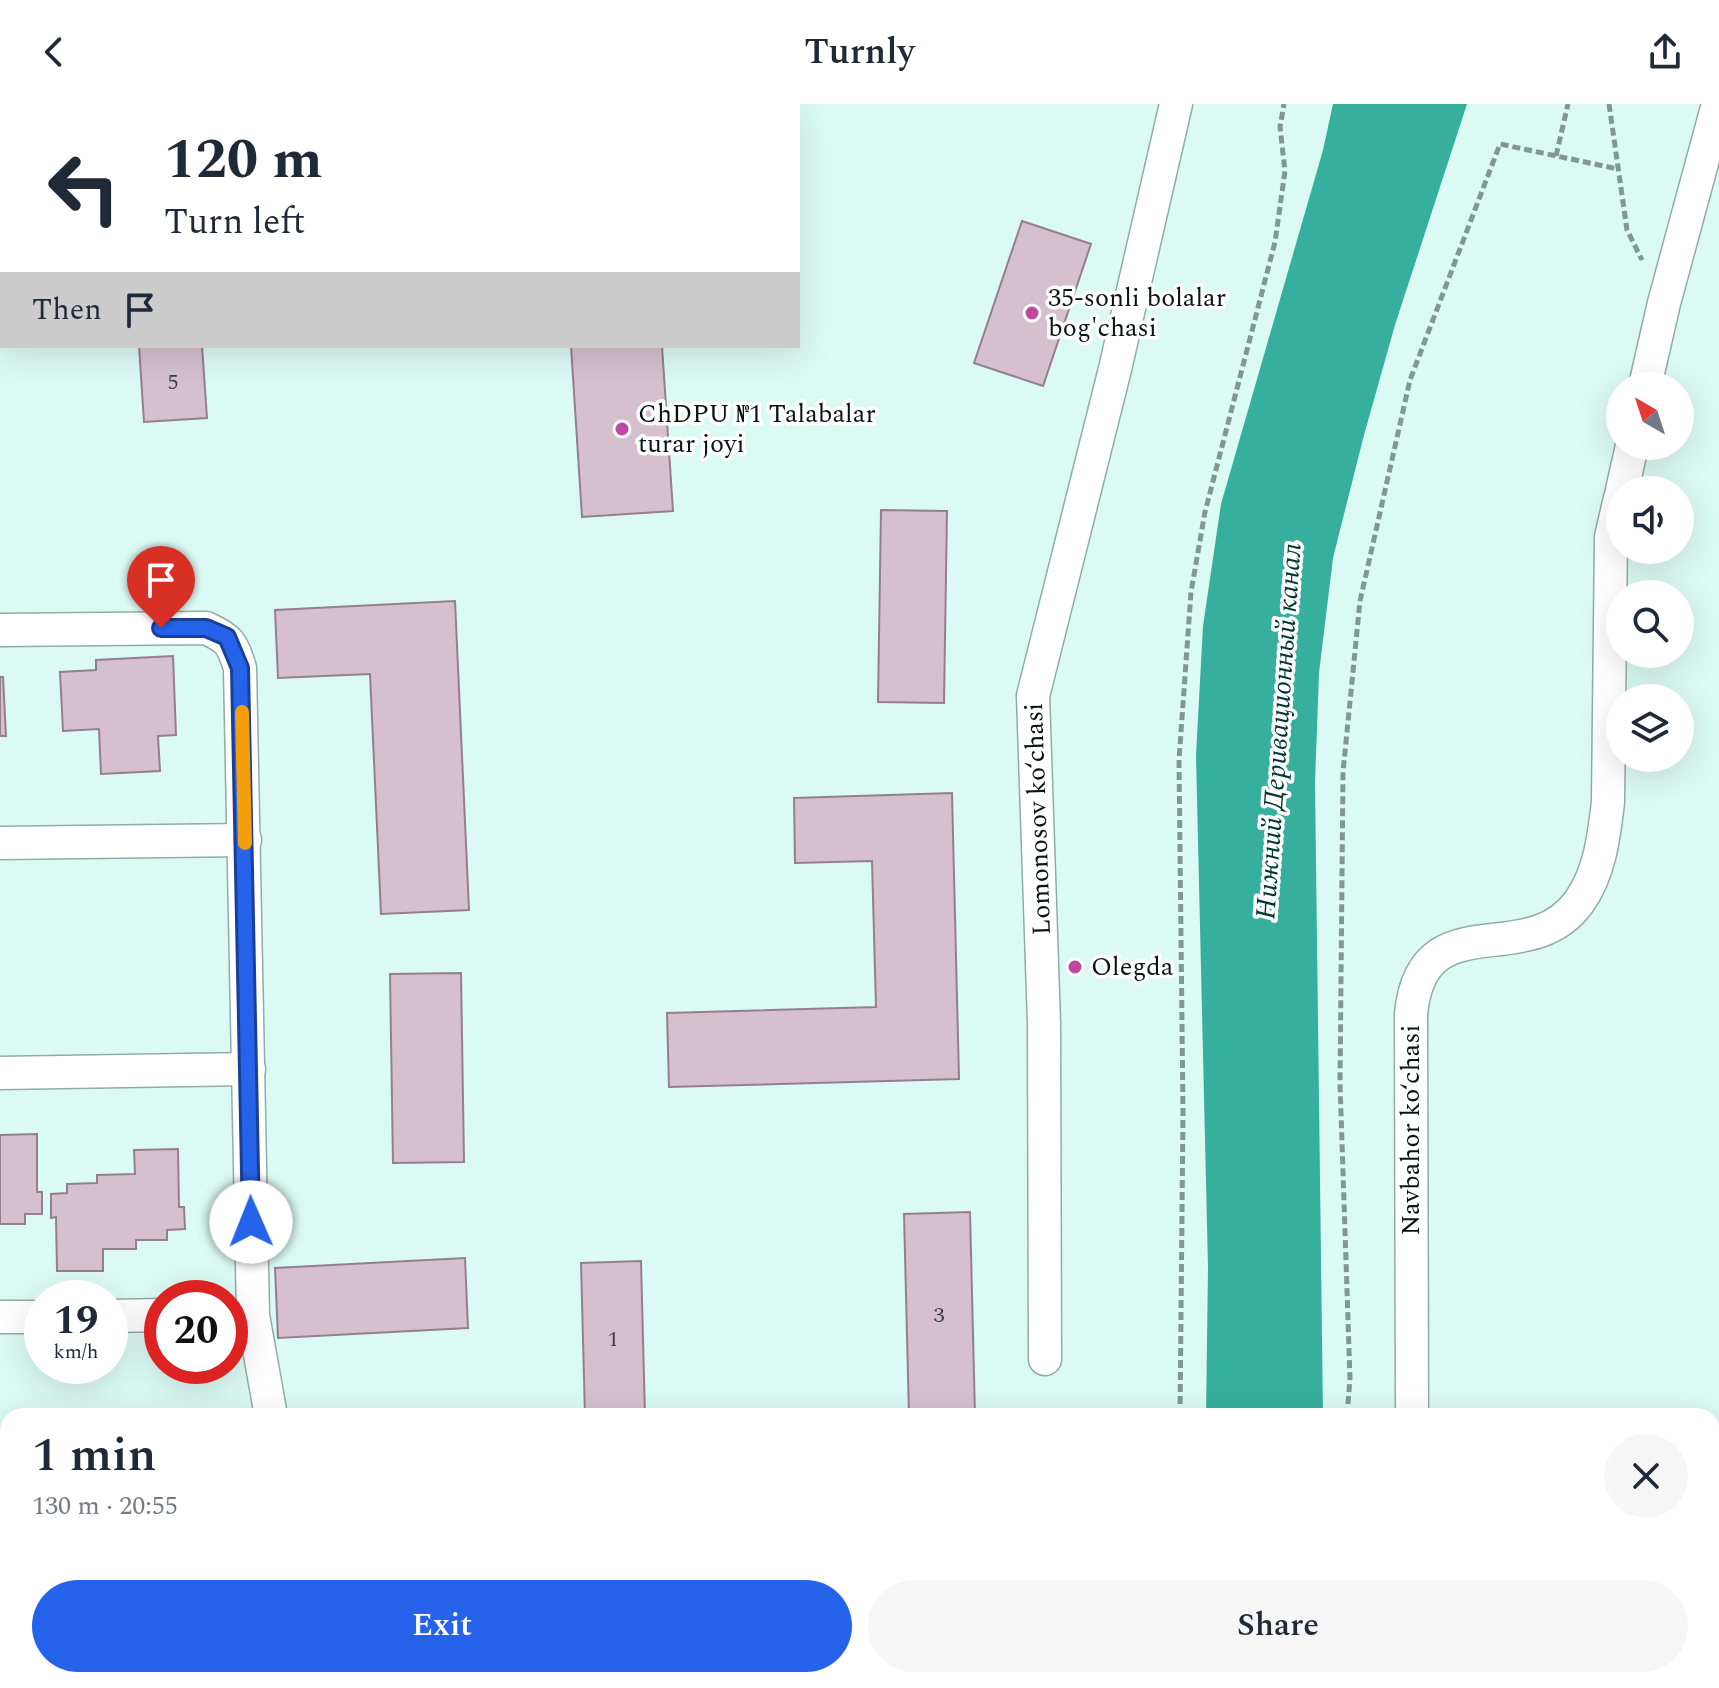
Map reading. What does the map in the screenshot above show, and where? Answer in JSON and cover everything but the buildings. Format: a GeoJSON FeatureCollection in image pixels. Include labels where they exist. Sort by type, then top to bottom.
{"type":"FeatureCollection","features":[{"type":"Feature","properties":{"kind":"street","name":"Lomonosov ko‘chasi"},"geometry":{"type":"LineString","coordinates":[[1045,1359],[1044,1023],[1033,696],[1111,384],[1176,104]]}},
{"type":"Feature","properties":{"kind":"street"},"geometry":{"type":"LineString","coordinates":[[1648,372],[1718,104]]}},
{"type":"Feature","properties":{"kind":"street","name":"Navbahor ko‘chasi"},"geometry":{"type":"LineString","coordinates":[[1412,1408],[1413,990],[1422,969],[1438,954],[1458,945],[1537,933],[1560,920],[1579,902],[1594,872],[1604,838],[1608,802],[1611,564]]}},
{"type":"Feature","properties":{"kind":"street"},"geometry":{"type":"LineString","coordinates":[[0,630],[206,628],[227,637],[240,668],[249,1069],[243,1280]]}},
{"type":"Feature","properties":{"kind":"street"},"geometry":{"type":"LineString","coordinates":[[0,843],[245,840]]}},
{"type":"Feature","properties":{"kind":"street"},"geometry":{"type":"LineString","coordinates":[[0,1073],[249,1069]]}},
{"type":"Feature","properties":{"kind":"street"},"geometry":{"type":"LineString","coordinates":[[0,1317],[24,1317]]}},
{"type":"Feature","properties":{"kind":"street"},"geometry":{"type":"LineString","coordinates":[[248,1336],[269,1408]]}},
{"type":"Feature","properties":{"kind":"path"},"geometry":{"type":"LineString","coordinates":[[1180,1408],[1183,1112],[1179,760],[1191,592],[1205,512],[1275,242],[1285,171],[1280,127],[1284,104]]}},
{"type":"Feature","properties":{"kind":"path"},"geometry":{"type":"LineString","coordinates":[[1556,156],[1568,104]]}},
{"type":"Feature","properties":{"kind":"path"},"geometry":{"type":"LineString","coordinates":[[1609,104],[1627,230],[1664,303]]}},
{"type":"Feature","properties":{"kind":"path"},"geometry":{"type":"LineString","coordinates":[[1348,1408],[1350,1379],[1340,1084],[1343,772],[1360,601],[1410,380],[1500,144],[1618,169]]}},
{"type":"Feature","properties":{"kind":"water","name":"Нижний Деривационный канал"},"geometry":{"type":"Polygon","coordinates":[[[1333,104],[1467,104],[1395,325],[1364,435],[1333,558],[1319,673],[1315,783],[1323,1408],[1206,1408],[1208,1268],[1196,755],[1203,626],[1221,504],[1323,150],[1333,104]]]}},
{"type":"Feature","properties":{"kind":"slow traffic"},"geometry":{"type":"LineString","coordinates":[[242,712],[245,843]]}},
{"type":"Feature","properties":{"kind":"place","name":"35-sonli bolalar bog'chasi"},"geometry":{"type":"Point","coordinates":[1032,313]}},
{"type":"Feature","properties":{"kind":"place","name":"ChDPU №1 Talabalar turar joyi"},"geometry":{"type":"Point","coordinates":[622,429]}},
{"type":"Feature","properties":{"kind":"place","name":"Olegda"},"geometry":{"type":"Point","coordinates":[1075,967]}},
{"type":"Feature","properties":{"kind":"route"},"geometry":{"type":"LineString","coordinates":[[161,628],[206,628],[227,637],[240,668],[251,1222]]}}]}
